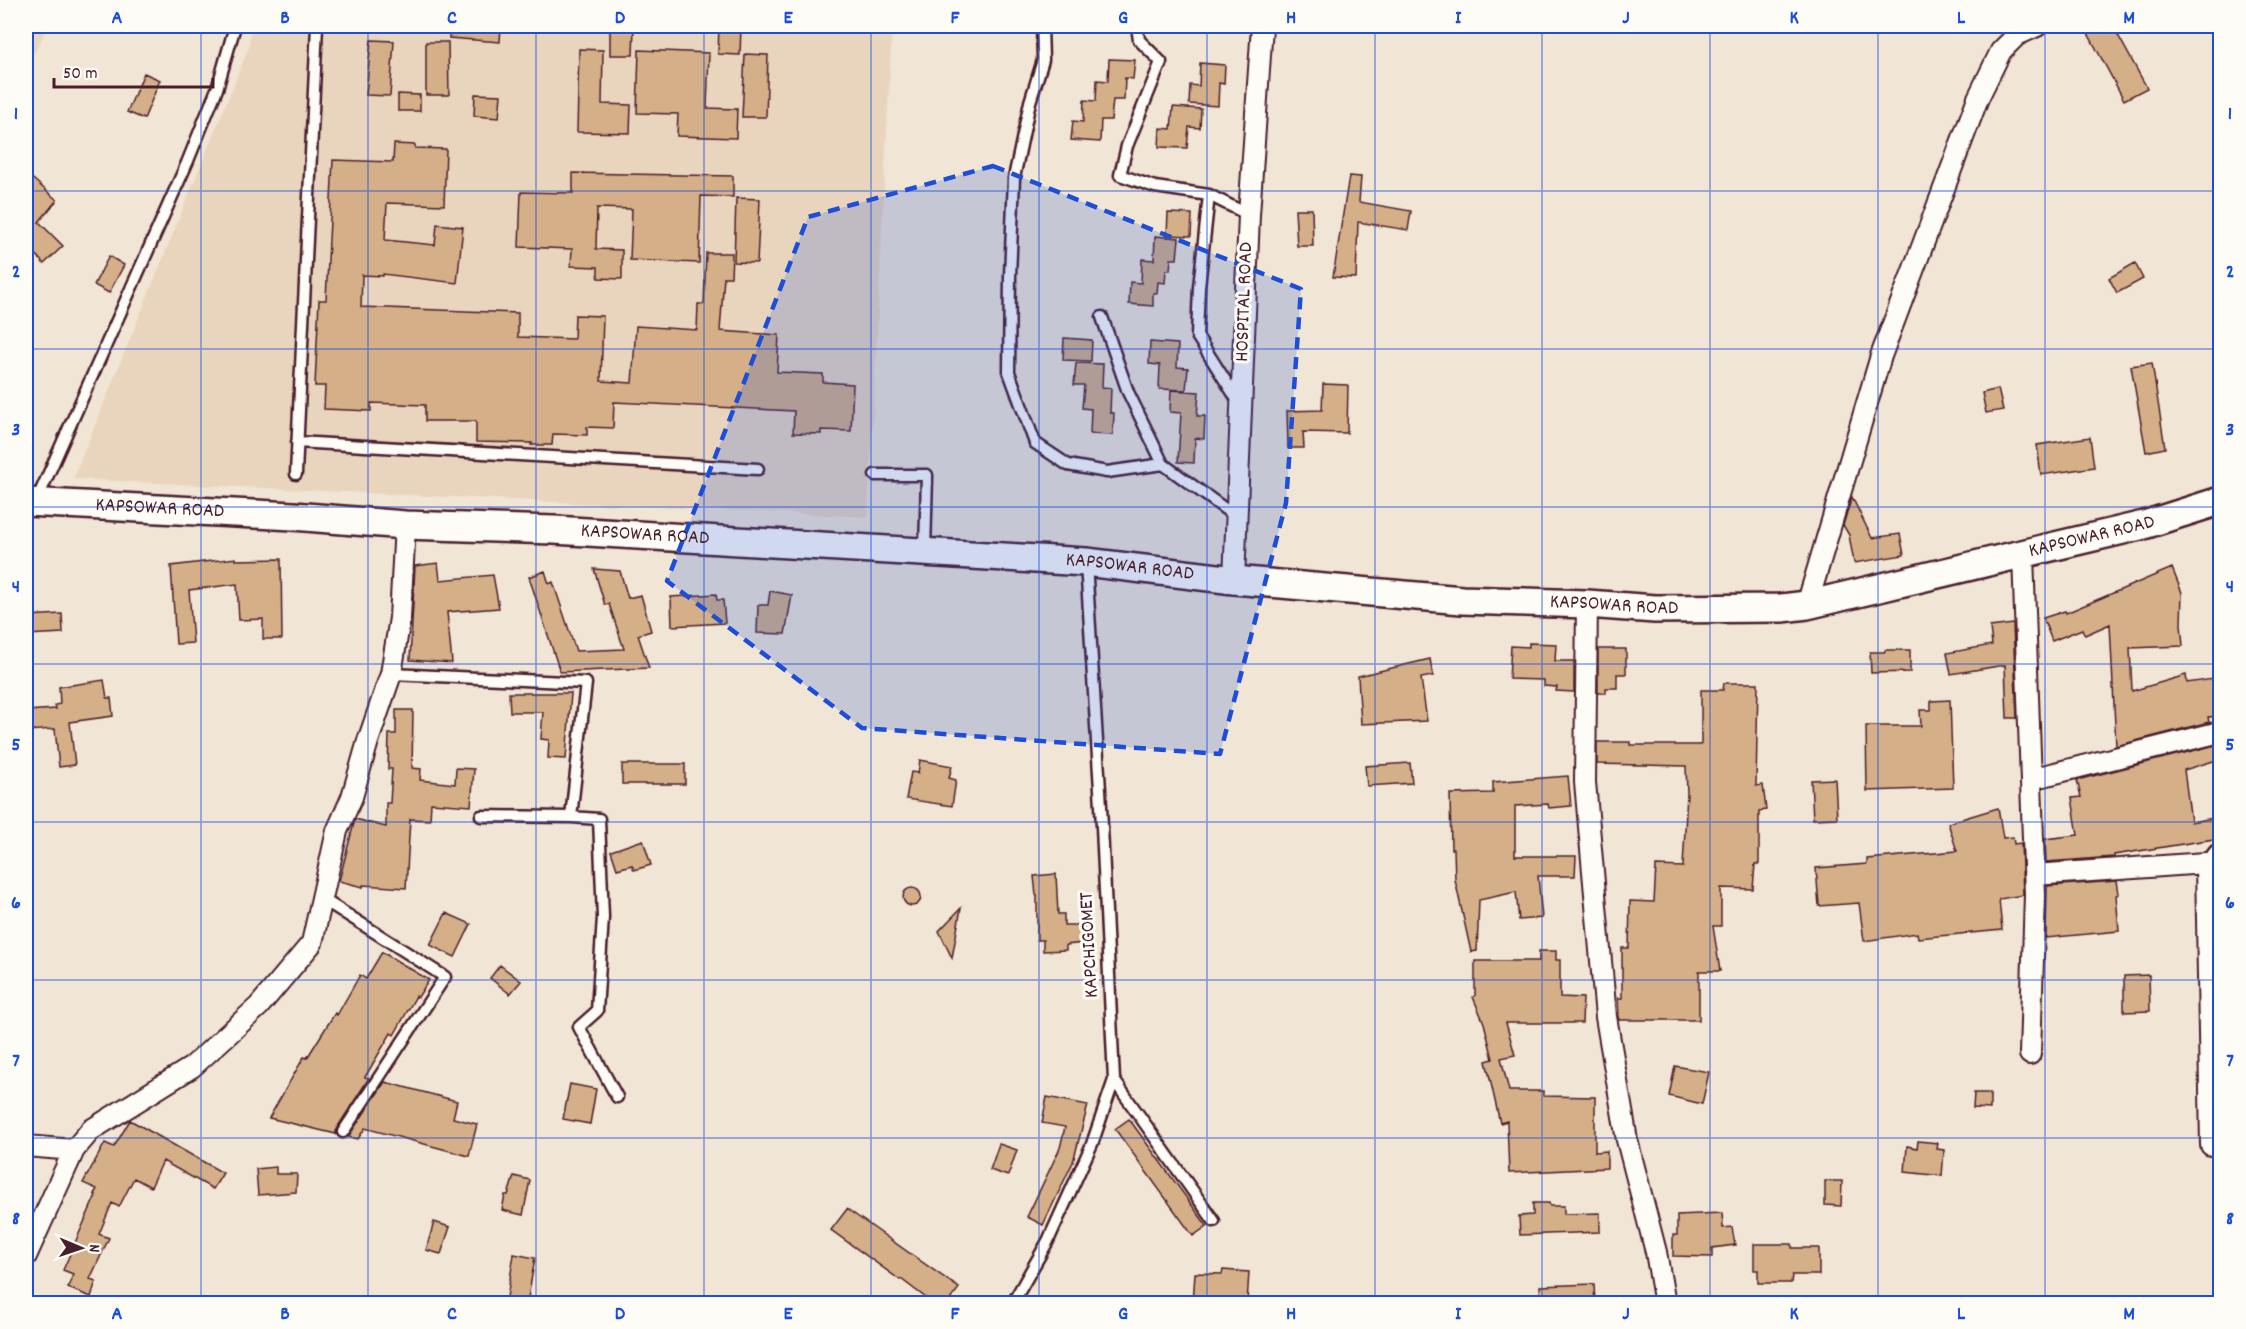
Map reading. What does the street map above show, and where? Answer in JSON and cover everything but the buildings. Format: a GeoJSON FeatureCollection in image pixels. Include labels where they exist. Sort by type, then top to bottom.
{"type":"FeatureCollection","features":[{"type":"Feature","properties":{"kind":"main road","name":"KAPSOWAR ROAD"},"geometry":{"type":"LineString","coordinates":[[31,502],[1086,562],[1234,580],[1462,600],[1587,604],[1655,609],[1782,608],[1807,605],[2144,525],[2220,501]]}},
{"type":"Feature","properties":{"kind":"street","name":"HOSPITAL ROAD"},"geometry":{"type":"LineString","coordinates":[[1234,580],[1248,215],[1262,26]]}},
{"type":"Feature","properties":{"kind":"street"},"geometry":{"type":"LineString","coordinates":[[1807,605],[1881,356],[1978,98],[2001,51],[2017,35],[2037,26]]}},
{"type":"Feature","properties":{"kind":"street"},"geometry":{"type":"LineString","coordinates":[[26,1256],[74,1150],[91,1130],[192,1067],[259,1006],[312,943],[337,831],[352,797],[391,674],[400,618],[405,525]]}},
{"type":"Feature","properties":{"kind":"street"},"geometry":{"type":"LineString","coordinates":[[2023,555],[2034,875],[2030,1054]]}},
{"type":"Feature","properties":{"kind":"street"},"geometry":{"type":"LineString","coordinates":[[1587,604],[1585,782],[1606,1017],[1627,1140],[1656,1252],[1665,1304]]}},
{"type":"Feature","properties":{"kind":"street"},"geometry":{"type":"LineString","coordinates":[[2031,778],[2220,732]]}},
{"type":"Feature","properties":{"kind":"street"},"geometry":{"type":"LineString","coordinates":[[2034,875],[2213,857],[2211,1145]]}},
{"type":"Feature","properties":{"kind":"street"},"geometry":{"type":"LineString","coordinates":[[26,1146],[74,1150]]}},
{"type":"Feature","properties":{"kind":"lane"},"geometry":{"type":"LineString","coordinates":[[31,502],[191,152],[217,89],[236,26]]}},
{"type":"Feature","properties":{"kind":"lane"},"geometry":{"type":"LineString","coordinates":[[296,474],[317,26]]}},
{"type":"Feature","properties":{"kind":"lane"},"geometry":{"type":"LineString","coordinates":[[1042,26],[1043,60],[1030,102],[1014,178],[1009,372],[1035,443],[1068,465],[1107,472],[1163,464]]}},
{"type":"Feature","properties":{"kind":"lane"},"geometry":{"type":"LineString","coordinates":[[1137,26],[1139,40],[1161,62],[1127,146],[1120,175],[1155,187],[1209,195],[1248,215]]}},
{"type":"Feature","properties":{"kind":"lane"},"geometry":{"type":"LineString","coordinates":[[1209,195],[1199,287],[1197,336],[1242,407]]}},
{"type":"Feature","properties":{"kind":"lane"},"geometry":{"type":"LineString","coordinates":[[1102,317],[1128,392],[1163,464],[1236,517]]}},
{"type":"Feature","properties":{"kind":"lane"},"geometry":{"type":"LineString","coordinates":[[297,441],[758,469]]}},
{"type":"Feature","properties":{"kind":"lane"},"geometry":{"type":"LineString","coordinates":[[875,475],[927,475],[925,553]]}},
{"type":"Feature","properties":{"kind":"lane","name":"KAPCHIGOMET"},"geometry":{"type":"LineString","coordinates":[[1012,1304],[1048,1241],[1092,1144],[1114,1080],[1101,806],[1086,562]]}},
{"type":"Feature","properties":{"kind":"lane"},"geometry":{"type":"LineString","coordinates":[[391,674],[586,683],[571,817]]}},
{"type":"Feature","properties":{"kind":"lane"},"geometry":{"type":"LineString","coordinates":[[481,816],[599,819],[603,917],[597,1011],[579,1026],[617,1097]]}},
{"type":"Feature","properties":{"kind":"lane"},"geometry":{"type":"LineString","coordinates":[[321,898],[446,977],[343,1132]]}},
{"type":"Feature","properties":{"kind":"lane"},"geometry":{"type":"LineString","coordinates":[[1114,1080],[1214,1221]]}},
{"type":"Feature","properties":{"kind":"highlighted area"},"geometry":{"type":"Polygon","coordinates":[[[993,166],[1301,289],[1286,503],[1220,754],[862,728],[667,581],[808,217],[993,166]]]}},
{"type":"Feature","properties":{"kind":"shaded area"},"geometry":{"type":"Polygon","coordinates":[[[26,26],[48,26],[26,69],[26,26]]]}},
{"type":"Feature","properties":{"kind":"shaded area"},"geometry":{"type":"Polygon","coordinates":[[[251,26],[892,26],[868,517],[73,479],[249,47],[251,26]]]}}]}
